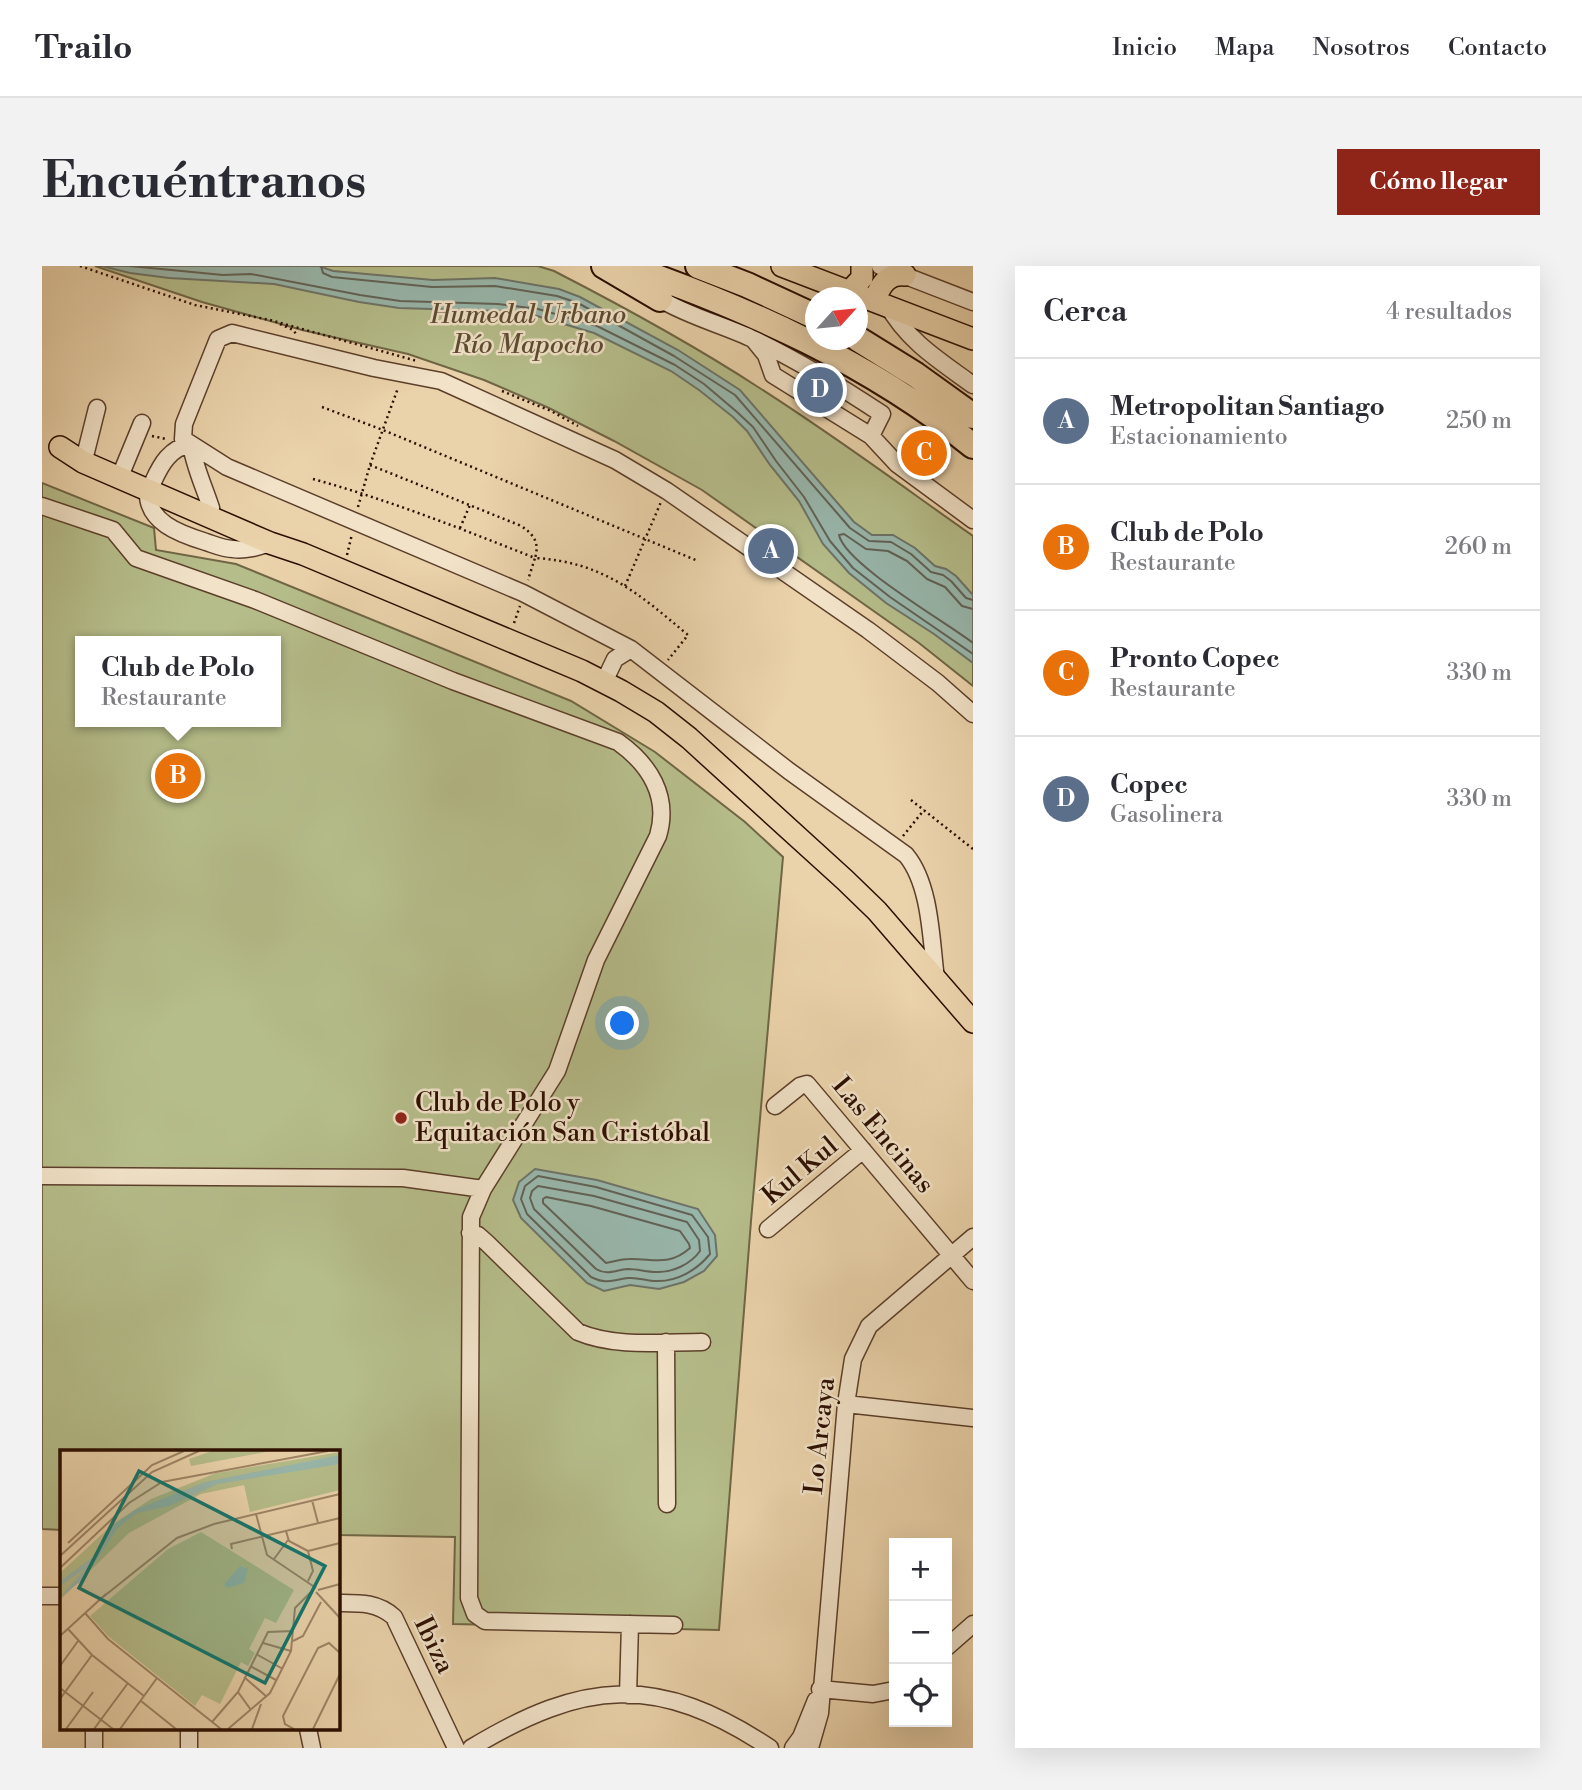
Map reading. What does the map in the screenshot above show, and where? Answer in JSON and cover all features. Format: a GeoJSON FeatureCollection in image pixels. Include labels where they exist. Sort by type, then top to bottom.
{"type":"FeatureCollection","features":[{"type":"Feature","properties":{"kind":"highway"},"geometry":{"type":"LineString","coordinates":[[604,266],[660,299]]}},
{"type":"Feature","properties":{"kind":"highway"},"geometry":{"type":"LineString","coordinates":[[626,266],[720,300],[821,347],[904,394],[973,446]]}},
{"type":"Feature","properties":{"kind":"highway"},"geometry":{"type":"LineString","coordinates":[[698,266],[805,312]]}},
{"type":"Feature","properties":{"kind":"highway"},"geometry":{"type":"LineString","coordinates":[[868,345],[916,375],[973,416]]}},
{"type":"Feature","properties":{"kind":"main road"},"geometry":{"type":"LineString","coordinates":[[782,266],[839,287]]}},
{"type":"Feature","properties":{"kind":"main road"},"geometry":{"type":"LineString","coordinates":[[854,287],[862,278],[862,266]]}},
{"type":"Feature","properties":{"kind":"main road"},"geometry":{"type":"LineString","coordinates":[[881,302],[879,289],[890,277],[905,275]]}},
{"type":"Feature","properties":{"kind":"main road"},"geometry":{"type":"LineString","coordinates":[[868,297],[973,339]]}},
{"type":"Feature","properties":{"kind":"main road"},"geometry":{"type":"LineString","coordinates":[[51,443],[86,452],[270,543],[343,570],[604,682],[656,712],[699,747],[877,911],[973,1022]]}},
{"type":"Feature","properties":{"kind":"main road"},"geometry":{"type":"LineString","coordinates":[[51,443],[83,462],[211,508],[288,542],[303,554]]}},
{"type":"Feature","properties":{"kind":"street"},"geometry":{"type":"LineString","coordinates":[[880,266],[973,302]]}},
{"type":"Feature","properties":{"kind":"street"},"geometry":{"type":"LineString","coordinates":[[660,299],[680,310],[753,339],[882,414],[871,436]]}},
{"type":"Feature","properties":{"kind":"street"},"geometry":{"type":"LineString","coordinates":[[881,302],[918,346],[973,385]]}},
{"type":"Feature","properties":{"kind":"street"},"geometry":{"type":"LineString","coordinates":[[211,508],[204,482],[187,442],[184,424],[218,339],[232,333],[441,381],[615,460],[667,491],[868,629],[973,714]]}},
{"type":"Feature","properties":{"kind":"street"},"geometry":{"type":"LineString","coordinates":[[753,339],[761,348],[770,372],[778,379],[871,436],[897,464],[973,520]]}},
{"type":"Feature","properties":{"kind":"street"},"geometry":{"type":"LineString","coordinates":[[86,452],[97,408]]}},
{"type":"Feature","properties":{"kind":"street"},"geometry":{"type":"LineString","coordinates":[[123,469],[140,427]]}},
{"type":"Feature","properties":{"kind":"street"},"geometry":{"type":"LineString","coordinates":[[150,485],[167,457],[187,442]]}},
{"type":"Feature","properties":{"kind":"street"},"geometry":{"type":"LineString","coordinates":[[187,442],[226,467],[523,593],[631,649],[789,771],[906,855],[915,866],[922,883],[936,979]]}},
{"type":"Feature","properties":{"kind":"street"},"geometry":{"type":"LineString","coordinates":[[42,506],[113,530],[136,558],[268,605],[453,681],[618,741],[652,774],[658,786],[661,810],[662,824],[658,835],[596,960],[557,1072],[483,1189],[471,1217],[469,1598],[475,1614],[485,1621],[630,1628],[674,1625]]}},
{"type":"Feature","properties":{"kind":"street"},"geometry":{"type":"LineString","coordinates":[[604,682],[615,659],[631,649]]}},
{"type":"Feature","properties":{"kind":"street","name":"Las Encinas"},"geometry":{"type":"LineString","coordinates":[[775,1106],[800,1086],[807,1084],[973,1281]]}},
{"type":"Feature","properties":{"kind":"street","name":"Kul Kul"},"geometry":{"type":"LineString","coordinates":[[768,1229],[863,1150]]}},
{"type":"Feature","properties":{"kind":"street"},"geometry":{"type":"LineString","coordinates":[[42,1176],[403,1178],[483,1189]]}},
{"type":"Feature","properties":{"kind":"street"},"geometry":{"type":"LineString","coordinates":[[470,1233],[478,1235],[487,1243],[579,1332],[596,1339],[702,1342]]}},
{"type":"Feature","properties":{"kind":"street","name":"Lo Arcaya"},"geometry":{"type":"LineString","coordinates":[[810,1748],[820,1713],[846,1404],[853,1359],[869,1326],[973,1237]]}},
{"type":"Feature","properties":{"kind":"street"},"geometry":{"type":"LineString","coordinates":[[666,1342],[667,1504]]}},
{"type":"Feature","properties":{"kind":"street"},"geometry":{"type":"LineString","coordinates":[[846,1404],[973,1418]]}},
{"type":"Feature","properties":{"kind":"street"},"geometry":{"type":"LineString","coordinates":[[42,1596],[60,1596]]}},
{"type":"Feature","properties":{"kind":"street","name":"Ibiza"},"geometry":{"type":"LineString","coordinates":[[340,1603],[368,1604],[386,1610],[394,1617],[456,1748]]}},
{"type":"Feature","properties":{"kind":"street"},"geometry":{"type":"LineString","coordinates":[[952,1643],[973,1624]]}},
{"type":"Feature","properties":{"kind":"street"},"geometry":{"type":"LineString","coordinates":[[628,1695],[630,1628]]}},
{"type":"Feature","properties":{"kind":"street"},"geometry":{"type":"LineString","coordinates":[[820,1690],[873,1694],[889,1691]]}},
{"type":"Feature","properties":{"kind":"street","name":"Lo Arcaya"},"geometry":{"type":"LineString","coordinates":[[793,1748],[801,1737],[820,1690]]}},
{"type":"Feature","properties":{"kind":"street"},"geometry":{"type":"LineString","coordinates":[[471,1748],[522,1719],[556,1705],[591,1697],[628,1695],[648,1696],[707,1712],[770,1748]]}},
{"type":"Feature","properties":{"kind":"street"},"geometry":{"type":"LineString","coordinates":[[94,1730],[94,1748]]}},
{"type":"Feature","properties":{"kind":"street"},"geometry":{"type":"LineString","coordinates":[[189,1730],[189,1748]]}},
{"type":"Feature","properties":{"kind":"street"},"geometry":{"type":"LineString","coordinates":[[308,1730],[312,1748]]}},
{"type":"Feature","properties":{"kind":"street"},"geometry":{"type":"LineString","coordinates":[[743,1731],[758,1748]]}},
{"type":"Feature","properties":{"kind":"path"},"geometry":{"type":"LineString","coordinates":[[343,570],[361,492],[403,374]]}},
{"type":"Feature","properties":{"kind":"path"},"geometry":{"type":"LineString","coordinates":[[322,407],[645,537],[698,561]]}},
{"type":"Feature","properties":{"kind":"path"},"geometry":{"type":"LineString","coordinates":[[140,427],[160,439],[187,442]]}},
{"type":"Feature","properties":{"kind":"path"},"geometry":{"type":"LineString","coordinates":[[370,465],[530,531],[538,549],[535,558]]}},
{"type":"Feature","properties":{"kind":"path"},"geometry":{"type":"LineString","coordinates":[[313,479],[361,492],[535,558],[564,560],[595,570],[625,586],[649,602],[688,635],[660,670]]}},
{"type":"Feature","properties":{"kind":"path"},"geometry":{"type":"LineString","coordinates":[[625,586],[667,491]]}},
{"type":"Feature","properties":{"kind":"path"},"geometry":{"type":"LineString","coordinates":[[460,528],[470,505]]}},
{"type":"Feature","properties":{"kind":"path"},"geometry":{"type":"LineString","coordinates":[[911,800],[973,849]]}},
{"type":"Feature","properties":{"kind":"path"},"geometry":{"type":"LineString","coordinates":[[895,847],[924,810]]}},
{"type":"Feature","properties":{"kind":"green space","name":"Humedal Urbano Río Mapocho"},"geometry":{"type":"Polygon","coordinates":[[[95,266],[538,266],[554,271],[658,326],[733,371],[840,442],[973,536],[973,686],[919,643],[702,490],[549,408],[484,380],[408,354],[302,330],[202,302],[95,266]]]}},
{"type":"Feature","properties":{"kind":"green space","name":"Club de Polo y Equitación San Cristóbal"},"geometry":{"type":"Polygon","coordinates":[[[42,483],[154,528],[156,550],[236,564],[571,701],[655,752],[745,822],[783,857],[719,1630],[453,1624],[455,1537],[340,1535],[340,1450],[60,1450],[60,1530],[42,1529],[42,483]]]}},
{"type":"Feature","properties":{"kind":"water"},"geometry":{"type":"Polygon","coordinates":[[[102,266],[319,266],[333,271],[433,280],[495,278],[559,289],[580,297],[678,350],[740,390],[854,522],[872,535],[893,535],[915,548],[935,566],[956,576],[973,595],[973,663],[886,603],[849,573],[823,544],[799,501],[747,431],[733,417],[671,371],[594,333],[537,316],[496,311],[399,308],[274,284],[169,278],[102,266]]]}},
{"type":"Feature","properties":{"kind":"water"},"geometry":{"type":"Polygon","coordinates":[[[535,1169],[597,1180],[698,1209],[715,1235],[717,1256],[704,1271],[684,1282],[659,1289],[630,1285],[604,1291],[587,1283],[521,1218],[513,1200],[519,1182],[535,1169]]]}},
{"type":"Feature","properties":{"kind":"place","name":"Copec"},"geometry":{"type":"Point","coordinates":[820,390]}},
{"type":"Feature","properties":{"kind":"place","name":"Pronto Copec"},"geometry":{"type":"Point","coordinates":[924,453]}},
{"type":"Feature","properties":{"kind":"place","name":"Metropolitan Santiago"},"geometry":{"type":"Point","coordinates":[771,551]}},
{"type":"Feature","properties":{"kind":"place","name":"Club de Polo"},"geometry":{"type":"Point","coordinates":[178,776]}},
{"type":"Feature","properties":{"kind":"place","name":"Club de Polo y Equitación San Cristóbal"},"geometry":{"type":"Point","coordinates":[401,1118]}}]}
